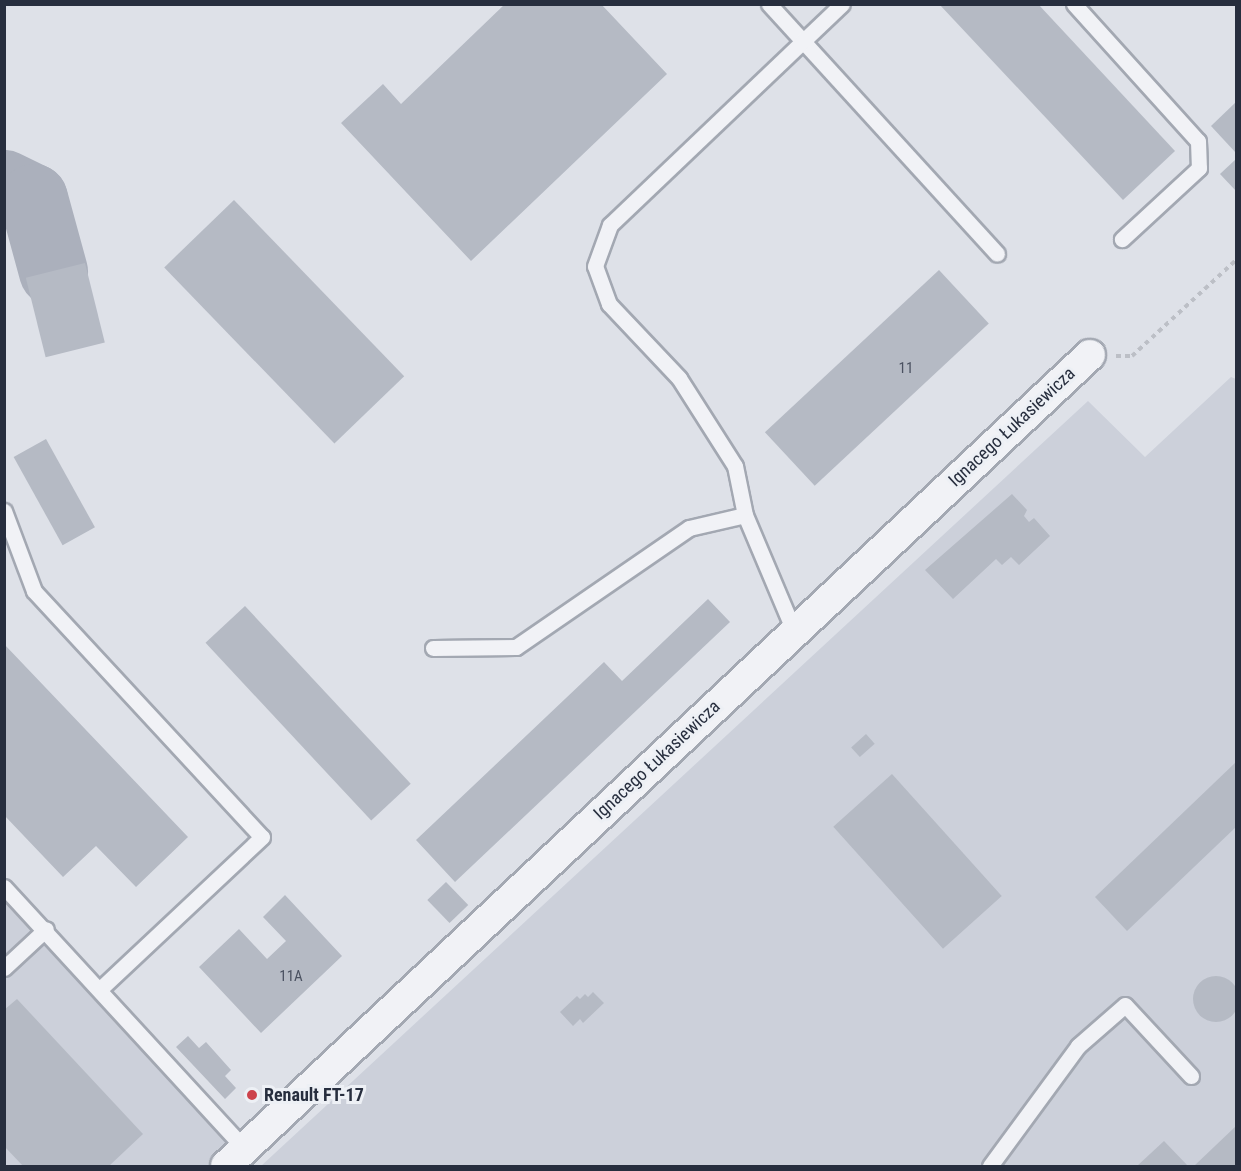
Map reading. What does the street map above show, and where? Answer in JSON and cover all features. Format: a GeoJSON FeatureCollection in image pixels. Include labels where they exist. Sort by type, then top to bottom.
{"type":"FeatureCollection","features":[{"type":"Feature","properties":{"kind":"street","name":"Ignacego Łukasiewicza"},"geometry":{"type":"LineString","coordinates":[[235,1158],[1090,355]]}},
{"type":"Feature","properties":{"kind":"lane"},"geometry":{"type":"LineString","coordinates":[[769,4],[998,254]]}},
{"type":"Feature","properties":{"kind":"lane"},"geometry":{"type":"LineString","coordinates":[[794,631],[745,515],[735,466],[679,378],[609,304],[595,266],[610,225],[842,4]]}},
{"type":"Feature","properties":{"kind":"lane"},"geometry":{"type":"LineString","coordinates":[[1074,4],[1198,141],[1199,168],[1122,239]]}},
{"type":"Feature","properties":{"kind":"lane"},"geometry":{"type":"LineString","coordinates":[[5,514],[34,591],[262,837],[101,988]]}},
{"type":"Feature","properties":{"kind":"lane"},"geometry":{"type":"LineString","coordinates":[[434,648],[516,647],[690,528],[745,515]]}},
{"type":"Feature","properties":{"kind":"lane"},"geometry":{"type":"LineString","coordinates":[[4,887],[101,988],[235,1158]]}},
{"type":"Feature","properties":{"kind":"lane"},"geometry":{"type":"LineString","coordinates":[[4,968],[46,929]]}},
{"type":"Feature","properties":{"kind":"lane"},"geometry":{"type":"LineString","coordinates":[[990,1167],[1078,1046],[1125,1005],[1191,1076]]}},
{"type":"Feature","properties":{"kind":"path"},"geometry":{"type":"LineString","coordinates":[[1090,355],[1132,356],[1236,260]]}},
{"type":"Feature","properties":{"kind":"shaded area"},"geometry":{"type":"Polygon","coordinates":[[[1231,377],[1236,379],[1236,1166],[261,1166],[1088,401],[1145,457],[1231,377]]]}},
{"type":"Feature","properties":{"kind":"shaded area"},"geometry":{"type":"Polygon","coordinates":[[[4,887],[245,1149],[226,1166],[5,1166],[4,887]]]}},
{"type":"Feature","properties":{"kind":"building"},"geometry":{"type":"Polygon","coordinates":[[[505,4],[601,4],[667,74],[471,261],[341,123],[383,84],[401,104],[505,4]]]}},
{"type":"Feature","properties":{"kind":"building"},"geometry":{"type":"Polygon","coordinates":[[[939,4],[1038,4],[1175,151],[1123,200],[939,4]]]}},
{"type":"Feature","properties":{"kind":"building"},"geometry":{"type":"Polygon","coordinates":[[[1236,102],[1236,153],[1211,126],[1236,102]]]}},
{"type":"Feature","properties":{"kind":"building"},"geometry":{"type":"Polygon","coordinates":[[[1236,159],[1236,191],[1220,174],[1236,159]]]}},
{"type":"Feature","properties":{"kind":"building"},"geometry":{"type":"Polygon","coordinates":[[[234,200],[404,376],[334,444],[164,267],[234,200]]]}},
{"type":"Feature","properties":{"kind":"building"},"geometry":{"type":"Polygon","coordinates":[[[85,263],[105,343],[46,357],[26,278],[85,263]]]}},
{"type":"Feature","properties":{"kind":"building"},"geometry":{"type":"Polygon","coordinates":[[[939,270],[989,323],[815,486],[765,432],[939,270]]]}},
{"type":"Feature","properties":{"kind":"building"},"geometry":{"type":"Polygon","coordinates":[[[46,439],[95,527],[63,545],[14,457],[46,439]]]}},
{"type":"Feature","properties":{"kind":"building"},"geometry":{"type":"Polygon","coordinates":[[[1012,494],[1027,510],[1024,516],[1029,522],[1034,518],[1050,536],[1019,565],[1011,557],[1002,565],[996,559],[953,599],[925,570],[1012,494]]]}},
{"type":"Feature","properties":{"kind":"building"},"geometry":{"type":"Polygon","coordinates":[[[708,599],[730,622],[455,882],[416,840],[604,662],[622,681],[708,599]]]}},
{"type":"Feature","properties":{"kind":"building"},"geometry":{"type":"Polygon","coordinates":[[[245,606],[411,784],[371,821],[206,643],[245,606]]]}},
{"type":"Feature","properties":{"kind":"building"},"geometry":{"type":"Polygon","coordinates":[[[4,644],[188,837],[136,887],[96,846],[63,877],[4,815],[4,644]]]}},
{"type":"Feature","properties":{"kind":"building"},"geometry":{"type":"Polygon","coordinates":[[[866,734],[875,744],[860,757],[851,747],[866,734]]]}},
{"type":"Feature","properties":{"kind":"building"},"geometry":{"type":"Polygon","coordinates":[[[1236,762],[1236,827],[1127,931],[1095,897],[1236,762]]]}},
{"type":"Feature","properties":{"kind":"building"},"geometry":{"type":"Polygon","coordinates":[[[892,774],[1002,896],[943,949],[833,827],[892,774]]]}},
{"type":"Feature","properties":{"kind":"building"},"geometry":{"type":"Polygon","coordinates":[[[446,882],[468,905],[450,923],[427,900],[446,882]]]}},
{"type":"Feature","properties":{"kind":"building"},"geometry":{"type":"Polygon","coordinates":[[[285,895],[342,956],[261,1033],[199,967],[239,929],[267,959],[286,941],[263,917],[285,895]]]}},
{"type":"Feature","properties":{"kind":"building"},"geometry":{"type":"Polygon","coordinates":[[[1216,976],[1232,983],[1239,999],[1232,1015],[1216,1022],[1200,1015],[1193,999],[1200,983],[1216,976]]]}},
{"type":"Feature","properties":{"kind":"building"},"geometry":{"type":"Polygon","coordinates":[[[593,992],[604,1003],[583,1023],[580,1019],[573,1026],[560,1012],[577,996],[580,999],[585,994],[588,997],[593,992]]]}},
{"type":"Feature","properties":{"kind":"building"},"geometry":{"type":"Polygon","coordinates":[[[17,999],[143,1134],[109,1166],[23,1166],[4,1146],[4,1010],[17,999]]]}},
{"type":"Feature","properties":{"kind":"building"},"geometry":{"type":"Polygon","coordinates":[[[188,1036],[199,1048],[206,1042],[231,1070],[225,1076],[236,1088],[225,1099],[176,1047],[188,1036]]]}},
{"type":"Feature","properties":{"kind":"building"},"geometry":{"type":"Polygon","coordinates":[[[1236,1126],[1236,1166],[1194,1166],[1236,1126]]]}},
{"type":"Feature","properties":{"kind":"building"},"geometry":{"type":"Polygon","coordinates":[[[1164,1141],[1188,1166],[1137,1166],[1164,1141]]]}},
{"type":"Feature","properties":{"kind":"taxiway"},"geometry":{"type":"LineString","coordinates":[[4,184],[33,198],[53,271]]}},
{"type":"Feature","properties":{"kind":"place","name":"Renault FT-17"},"geometry":{"type":"Point","coordinates":[252,1095]}}]}
